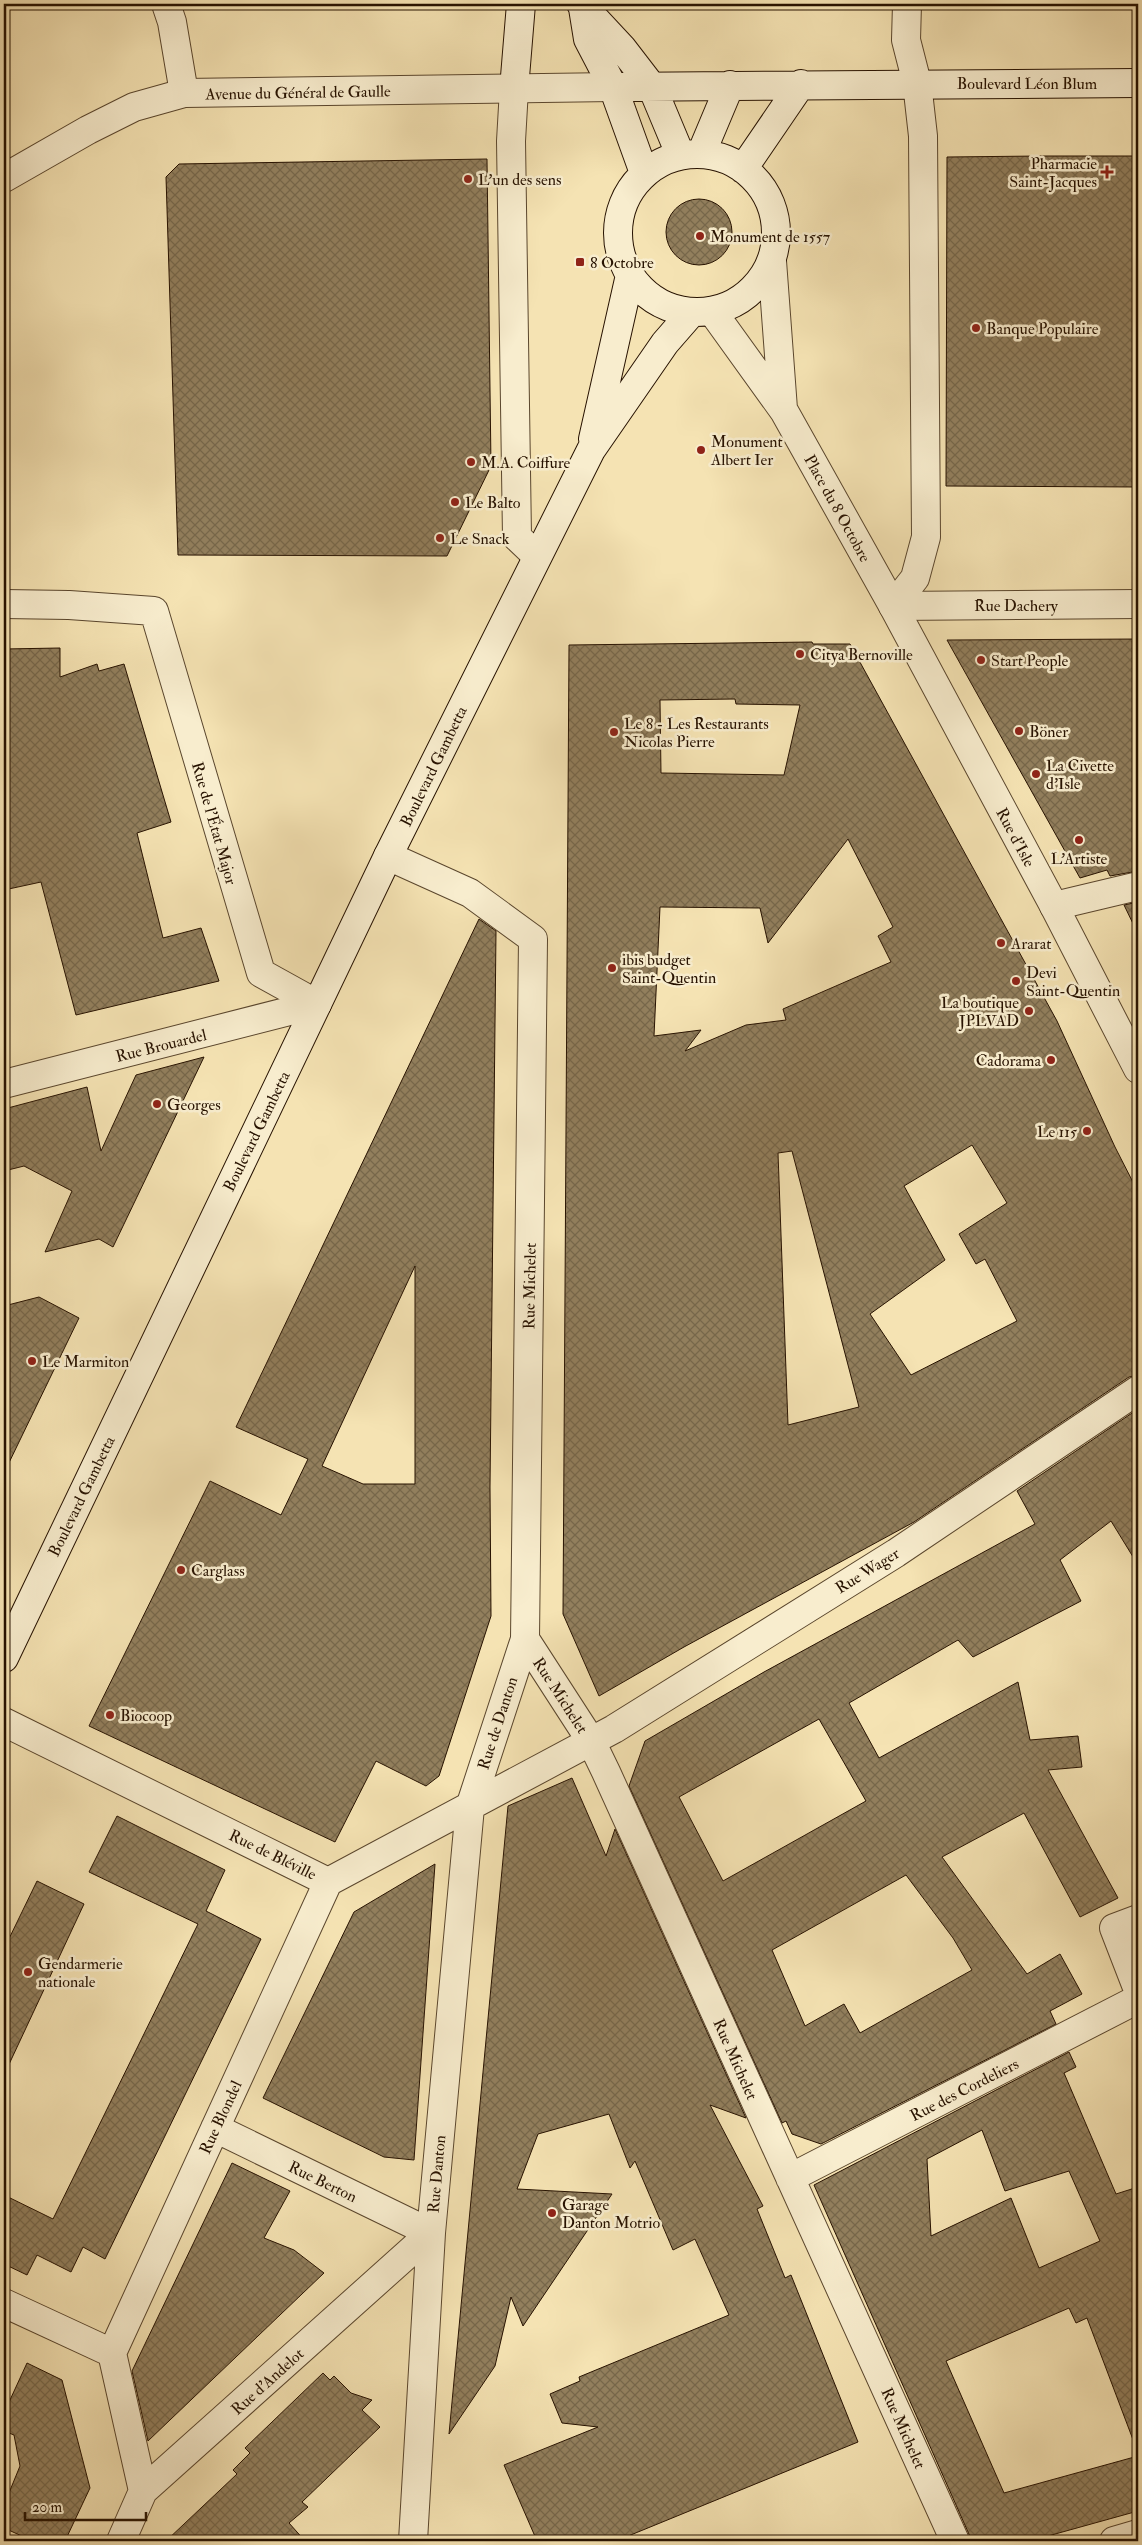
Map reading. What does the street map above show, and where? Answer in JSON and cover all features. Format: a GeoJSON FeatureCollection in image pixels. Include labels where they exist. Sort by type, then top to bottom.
{"type":"FeatureCollection","features":[{"type":"Feature","properties":{"kind":"street"},"geometry":{"type":"LineString","coordinates":[[166,4],[172,22],[184,93]]}},
{"type":"Feature","properties":{"kind":"street"},"geometry":{"type":"LineString","coordinates":[[521,4],[511,141],[517,538],[537,556]]}},
{"type":"Feature","properties":{"kind":"street"},"geometry":{"type":"LineString","coordinates":[[893,606],[915,578],[926,537],[923,136],[917,83],[906,40],[907,4]]}},
{"type":"Feature","properties":{"kind":"street"},"geometry":{"type":"LineString","coordinates":[[582,6],[622,48],[652,86],[691,154]]}},
{"type":"Feature","properties":{"kind":"street"},"geometry":{"type":"LineString","coordinates":[[582,6],[588,39],[613,87],[644,173]]}},
{"type":"Feature","properties":{"kind":"street"},"geometry":{"type":"LineString","coordinates":[[613,87],[917,83]]}},
{"type":"Feature","properties":{"kind":"street","name":"Boulevard Léon Blum"},"geometry":{"type":"LineString","coordinates":[[917,83],[1138,83]]}},
{"type":"Feature","properties":{"kind":"street"},"geometry":{"type":"LineString","coordinates":[[743,169],[801,84]]}},
{"type":"Feature","properties":{"kind":"street"},"geometry":{"type":"LineString","coordinates":[[702,311],[674,308],[657,301],[642,290],[630,275],[621,252],[618,228],[624,204],[644,173],[656,164],[691,154],[730,85]]}},
{"type":"Feature","properties":{"kind":"street","name":"Avenue du Général de Gaulle"},"geometry":{"type":"LineString","coordinates":[[4,178],[88,130],[134,107],[184,93],[613,87]]}},
{"type":"Feature","properties":{"kind":"street","name":"Place du 8 Octobre"},"geometry":{"type":"LineString","coordinates":[[691,154],[723,159],[743,169],[760,185],[771,205],[776,228],[772,261],[784,410]]}},
{"type":"Feature","properties":{"kind":"street","name":"Place du 8 Octobre"},"geometry":{"type":"LineString","coordinates":[[512,606],[591,450],[665,344],[702,311],[734,303],[753,290],[772,261]]}},
{"type":"Feature","properties":{"kind":"street","name":"Place du 8 Octobre"},"geometry":{"type":"LineString","coordinates":[[591,450],[630,275]]}},
{"type":"Feature","properties":{"kind":"street","name":"Place du 8 Octobre"},"geometry":{"type":"LineString","coordinates":[[702,311],[784,410],[893,606]]}},
{"type":"Feature","properties":{"kind":"street","name":"Rue de l'État Major"},"geometry":{"type":"LineString","coordinates":[[4,604],[69,605],[154,610],[261,973],[317,1004]]}},
{"type":"Feature","properties":{"kind":"street","name":"Rue Dachery"},"geometry":{"type":"LineString","coordinates":[[893,606],[1138,604]]}},
{"type":"Feature","properties":{"kind":"street","name":"Boulevard Gambetta"},"geometry":{"type":"LineString","coordinates":[[4,1658],[388,856],[512,606]]}},
{"type":"Feature","properties":{"kind":"street","name":"Rue d'Isle"},"geometry":{"type":"LineString","coordinates":[[893,606],[1054,906],[1138,1069]]}},
{"type":"Feature","properties":{"kind":"street","name":"Rue Michelet"},"geometry":{"type":"LineString","coordinates":[[388,856],[470,893],[533,938],[525,1639],[591,1741],[955,2541]]}},
{"type":"Feature","properties":{"kind":"street"},"geometry":{"type":"LineString","coordinates":[[1054,906],[1138,886]]}},
{"type":"Feature","properties":{"kind":"street","name":"Rue Brouardel"},"geometry":{"type":"LineString","coordinates":[[4,1084],[317,1004]]}},
{"type":"Feature","properties":{"kind":"street","name":"Rue Wager"},"geometry":{"type":"LineString","coordinates":[[591,1741],[614,1729],[896,1553],[1138,1390]]}},
{"type":"Feature","properties":{"kind":"street","name":"Rue de Danton"},"geometry":{"type":"LineString","coordinates":[[470,1807],[525,1639]]}},
{"type":"Feature","properties":{"kind":"street","name":"Rue de Bléville"},"geometry":{"type":"LineString","coordinates":[[4,1722],[328,1882],[591,1741]]}},
{"type":"Feature","properties":{"kind":"street","name":"Rue Danton"},"geometry":{"type":"LineString","coordinates":[[413,2541],[431,2234],[470,1807]]}},
{"type":"Feature","properties":{"kind":"street","name":"Rue Blondel"},"geometry":{"type":"LineString","coordinates":[[112,2353],[328,1882]]}},
{"type":"Feature","properties":{"kind":"street"},"geometry":{"type":"LineString","coordinates":[[1138,1919],[1114,1928],[1138,1990]]}},
{"type":"Feature","properties":{"kind":"street","name":"Rue des Cordeliers"},"geometry":{"type":"LineString","coordinates":[[790,2178],[1138,1999]]}},
{"type":"Feature","properties":{"kind":"street","name":"Rue Berton"},"geometry":{"type":"LineString","coordinates":[[215,2128],[431,2234]]}},
{"type":"Feature","properties":{"kind":"street","name":"Rue d'Andelot"},"geometry":{"type":"LineString","coordinates":[[121,2541],[143,2491],[431,2234]]}},
{"type":"Feature","properties":{"kind":"street"},"geometry":{"type":"LineString","coordinates":[[4,2303],[112,2353],[143,2491]]}},
{"type":"Feature","properties":{"kind":"street"},"geometry":{"type":"LineString","coordinates":[[1114,2541],[1138,2534]]}},
{"type":"Feature","properties":{"kind":"building"},"geometry":{"type":"Polygon","coordinates":[[[1138,156],[1138,487],[946,486],[947,157],[1138,156]]]}},
{"type":"Feature","properties":{"kind":"building"},"geometry":{"type":"Polygon","coordinates":[[[487,159],[491,466],[447,556],[178,555],[166,177],[179,164],[487,159]]]}},
{"type":"Feature","properties":{"kind":"building","name":"Monument de 1557"},"geometry":{"type":"Polygon","coordinates":[[[699,199],[711,202],[722,209],[729,220],[732,232],[729,244],[722,255],[711,262],[699,265],[687,262],[676,255],[669,244],[666,232],[669,220],[676,209],[687,202],[699,199]]]}},
{"type":"Feature","properties":{"kind":"building"},"geometry":{"type":"Polygon","coordinates":[[[1138,639],[1138,871],[1110,876],[1107,870],[1080,878],[947,640],[1138,639]]]}},
{"type":"Feature","properties":{"kind":"building"},"geometry":{"type":"Polygon","coordinates":[[[812,642],[813,644],[850,644],[1057,1021],[1115,1147],[1138,1192],[1138,1375],[1129,1377],[914,1522],[684,1647],[599,1696],[563,1614],[569,645],[812,642]],[[735,699],[660,700],[661,773],[784,775],[800,705],[736,704],[735,699]],[[848,839],[768,943],[760,908],[660,907],[654,1036],[701,1030],[685,1051],[746,1025],[786,1020],[783,1009],[891,962],[878,936],[893,927],[848,839]],[[972,1145],[904,1186],[945,1260],[870,1314],[911,1375],[1017,1321],[985,1259],[976,1264],[959,1234],[1007,1203],[972,1145]],[[792,1151],[778,1153],[788,1425],[859,1407],[792,1151]]]}},
{"type":"Feature","properties":{"kind":"building"},"geometry":{"type":"Polygon","coordinates":[[[60,648],[60,677],[97,664],[99,671],[124,664],[171,822],[137,833],[163,938],[201,928],[219,981],[76,1015],[41,882],[4,890],[4,649],[60,648]]]}},
{"type":"Feature","properties":{"kind":"building"},"geometry":{"type":"Polygon","coordinates":[[[1138,902],[1138,934],[1124,905],[1138,902]]]}},
{"type":"Feature","properties":{"kind":"building"},"geometry":{"type":"Polygon","coordinates":[[[479,919],[496,931],[490,1487],[491,1616],[439,1776],[426,1786],[376,1761],[335,1842],[89,1726],[210,1481],[281,1515],[308,1459],[236,1427],[479,919]],[[415,1266],[322,1466],[363,1484],[415,1484],[415,1266]]]}},
{"type":"Feature","properties":{"kind":"building"},"geometry":{"type":"Polygon","coordinates":[[[204,1057],[113,1247],[99,1239],[45,1252],[72,1191],[24,1166],[4,1171],[4,1109],[87,1087],[101,1151],[136,1075],[204,1057]]]}},
{"type":"Feature","properties":{"kind":"building"},"geometry":{"type":"Polygon","coordinates":[[[39,1297],[79,1318],[4,1473],[4,1306],[39,1297]]]}},
{"type":"Feature","properties":{"kind":"building"},"geometry":{"type":"Polygon","coordinates":[[[1138,1409],[1138,1565],[1111,1521],[1060,1560],[1081,1601],[973,1657],[958,1640],[849,1703],[879,1758],[1018,1682],[1030,1740],[1078,1736],[1082,1767],[1048,1770],[1118,1898],[1080,1917],[1024,1813],[942,1857],[1027,1974],[1060,1954],[1082,1994],[1050,2011],[1056,2024],[821,2144],[792,2134],[786,2121],[782,2123],[629,1786],[645,1741],[764,1672],[1035,1524],[1017,1491],[1138,1409]],[[819,1719],[679,1797],[723,1881],[866,1801],[819,1719]],[[906,1875],[772,1950],[805,2026],[844,2004],[860,2033],[972,1970],[953,1938],[906,1875]]]}},
{"type":"Feature","properties":{"kind":"building"},"geometry":{"type":"Polygon","coordinates":[[[572,1778],[606,1856],[615,1829],[746,2118],[710,2105],[763,2206],[757,2209],[785,2278],[791,2275],[858,2442],[616,2541],[537,2541],[504,2465],[598,2427],[562,2423],[550,2394],[580,2381],[579,2377],[729,2315],[695,2239],[673,2250],[635,2161],[630,2168],[609,2114],[538,2134],[517,2189],[612,2194],[523,2326],[511,2297],[495,2366],[449,2434],[508,1806],[572,1778]]]}},
{"type":"Feature","properties":{"kind":"building"},"geometry":{"type":"Polygon","coordinates":[[[117,1816],[225,1870],[206,1911],[261,1939],[105,2259],[83,2247],[71,2272],[37,2255],[27,2275],[4,2264],[4,2195],[53,2219],[198,1924],[89,1872],[117,1816]]]}},
{"type":"Feature","properties":{"kind":"building"},"geometry":{"type":"Polygon","coordinates":[[[435,1864],[414,2160],[384,2157],[263,2098],[354,1912],[435,1864]]]}},
{"type":"Feature","properties":{"kind":"building","name":"Gendarmerie nationale"},"geometry":{"type":"Polygon","coordinates":[[[37,1881],[84,1904],[4,2075],[4,1949],[37,1881]]]}},
{"type":"Feature","properties":{"kind":"building"},"geometry":{"type":"Polygon","coordinates":[[[1069,2052],[1076,2067],[1064,2073],[1116,2194],[1138,2187],[1138,2445],[1135,2445],[1087,2318],[1076,2323],[1069,2308],[946,2361],[1004,2493],[1138,2456],[1138,2511],[1030,2541],[972,2541],[814,2185],[1069,2052]],[[982,2130],[927,2159],[931,2236],[1011,2198],[1039,2268],[1100,2241],[1069,2171],[1005,2191],[982,2130]]]}},
{"type":"Feature","properties":{"kind":"building"},"geometry":{"type":"Polygon","coordinates":[[[232,2163],[290,2191],[264,2238],[294,2250],[324,2273],[148,2441],[132,2371],[232,2163]]]}},
{"type":"Feature","properties":{"kind":"building"},"geometry":{"type":"Polygon","coordinates":[[[27,2363],[62,2380],[90,2488],[65,2541],[33,2541],[4,2528],[4,2505],[20,2466],[14,2435],[4,2431],[4,2413],[27,2363]]]}},
{"type":"Feature","properties":{"kind":"building"},"geometry":{"type":"Polygon","coordinates":[[[323,2373],[330,2380],[334,2376],[351,2393],[372,2400],[362,2410],[380,2427],[302,2502],[308,2507],[289,2523],[305,2541],[166,2541],[237,2474],[233,2470],[250,2453],[245,2448],[323,2373]]]}},
{"type":"Feature","properties":{"kind":"place","name":"Pharmacie Saint-Jacques"},"geometry":{"type":"Point","coordinates":[1107,172]}},
{"type":"Feature","properties":{"kind":"place","name":"L'un des sens"},"geometry":{"type":"Point","coordinates":[468,179]}},
{"type":"Feature","properties":{"kind":"place","name":"Monument de 1557"},"geometry":{"type":"Point","coordinates":[700,236]}},
{"type":"Feature","properties":{"kind":"place","name":"8 Octobre"},"geometry":{"type":"Point","coordinates":[580,262]}},
{"type":"Feature","properties":{"kind":"place","name":"Banque Populaire"},"geometry":{"type":"Point","coordinates":[976,328]}},
{"type":"Feature","properties":{"kind":"place","name":"Monument Albert Ier"},"geometry":{"type":"Point","coordinates":[701,450]}},
{"type":"Feature","properties":{"kind":"place","name":"M.A. Coiffure"},"geometry":{"type":"Point","coordinates":[471,462]}},
{"type":"Feature","properties":{"kind":"place","name":"Le Balto"},"geometry":{"type":"Point","coordinates":[455,502]}},
{"type":"Feature","properties":{"kind":"place","name":"Le Snack"},"geometry":{"type":"Point","coordinates":[440,538]}},
{"type":"Feature","properties":{"kind":"place","name":"Citya Bernoville"},"geometry":{"type":"Point","coordinates":[800,654]}},
{"type":"Feature","properties":{"kind":"place","name":"Start People"},"geometry":{"type":"Point","coordinates":[981,660]}},
{"type":"Feature","properties":{"kind":"place","name":"Böner"},"geometry":{"type":"Point","coordinates":[1019,731]}},
{"type":"Feature","properties":{"kind":"place","name":"Le 8 - Les Restaurants Nicolas Pierre"},"geometry":{"type":"Point","coordinates":[614,732]}},
{"type":"Feature","properties":{"kind":"place","name":"La Civette d'Isle"},"geometry":{"type":"Point","coordinates":[1036,774]}},
{"type":"Feature","properties":{"kind":"place","name":"L'Artiste"},"geometry":{"type":"Point","coordinates":[1079,840]}},
{"type":"Feature","properties":{"kind":"place","name":"Ararat"},"geometry":{"type":"Point","coordinates":[1001,943]}},
{"type":"Feature","properties":{"kind":"place","name":"ibis budget Saint-Quentin"},"geometry":{"type":"Point","coordinates":[612,968]}},
{"type":"Feature","properties":{"kind":"place","name":"Devi Saint-Quentin"},"geometry":{"type":"Point","coordinates":[1016,981]}},
{"type":"Feature","properties":{"kind":"place","name":"La boutique JPLVAD"},"geometry":{"type":"Point","coordinates":[1029,1011]}},
{"type":"Feature","properties":{"kind":"place","name":"Cadorama"},"geometry":{"type":"Point","coordinates":[1051,1060]}},
{"type":"Feature","properties":{"kind":"place","name":"Georges"},"geometry":{"type":"Point","coordinates":[157,1104]}},
{"type":"Feature","properties":{"kind":"place","name":"Le 115"},"geometry":{"type":"Point","coordinates":[1087,1131]}},
{"type":"Feature","properties":{"kind":"place","name":"Le Marmiton"},"geometry":{"type":"Point","coordinates":[32,1361]}},
{"type":"Feature","properties":{"kind":"place","name":"Carglass"},"geometry":{"type":"Point","coordinates":[181,1570]}},
{"type":"Feature","properties":{"kind":"place","name":"Biocoop"},"geometry":{"type":"Point","coordinates":[110,1715]}},
{"type":"Feature","properties":{"kind":"place","name":"Gendarmerie nationale"},"geometry":{"type":"Point","coordinates":[28,1972]}},
{"type":"Feature","properties":{"kind":"place","name":"Garage Danton Motrio"},"geometry":{"type":"Point","coordinates":[552,2213]}}]}
